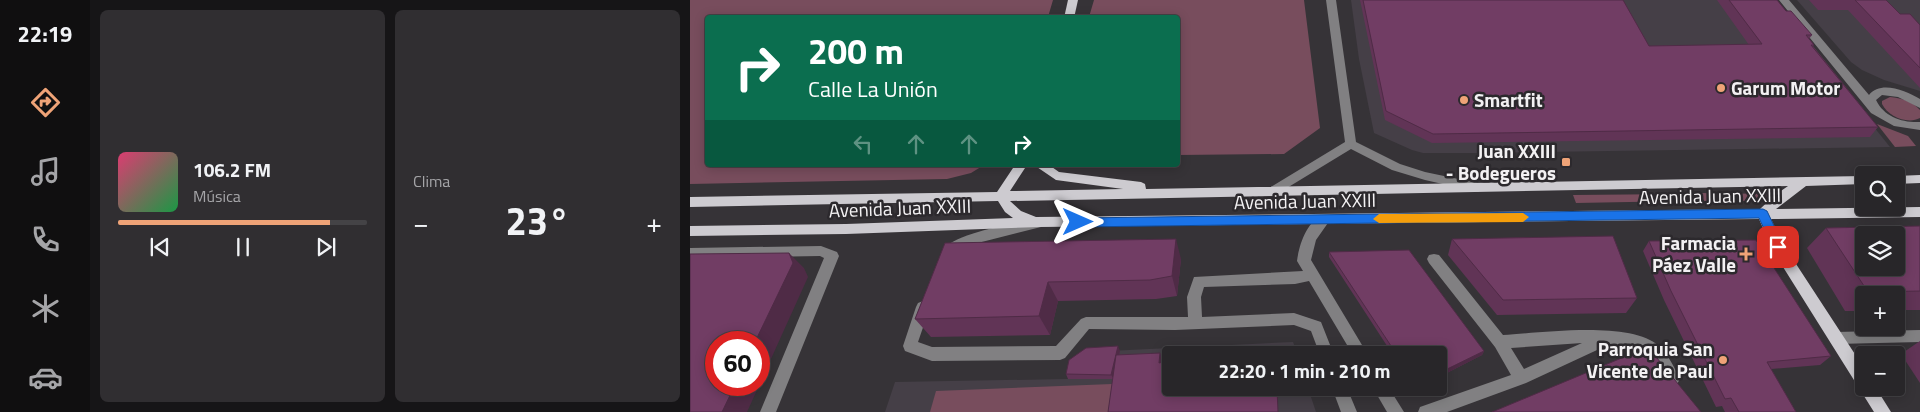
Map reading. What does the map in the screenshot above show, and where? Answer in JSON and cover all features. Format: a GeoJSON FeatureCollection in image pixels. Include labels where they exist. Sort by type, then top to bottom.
{"type":"FeatureCollection","features":[{"type":"Feature","properties":{"kind":"main road"},"geometry":{"type":"LineString","coordinates":[[1069,15],[1073,0]]}},
{"type":"Feature","properties":{"kind":"main road"},"geometry":{"type":"LineString","coordinates":[[1020,167],[1001,196],[1006,207],[1019,217],[1040,222]]}},
{"type":"Feature","properties":{"kind":"main road"},"geometry":{"type":"LineString","coordinates":[[1043,167],[1056,176],[1181,192]]}},
{"type":"Feature","properties":{"kind":"main road","name":"Avenida Juan XXIII"},"geometry":{"type":"LineString","coordinates":[[690,202],[1855,180]]}},
{"type":"Feature","properties":{"kind":"main road"},"geometry":{"type":"LineString","coordinates":[[1905,180],[1920,180]]}},
{"type":"Feature","properties":{"kind":"main road"},"geometry":{"type":"LineString","coordinates":[[1804,181],[1779,198],[1763,214],[1778,247],[1855,368]]}},
{"type":"Feature","properties":{"kind":"main road","name":"Avenida Juan XXIII"},"geometry":{"type":"LineString","coordinates":[[690,231],[846,229],[1040,222],[1920,212]]}},
{"type":"Feature","properties":{"kind":"main road"},"geometry":{"type":"LineString","coordinates":[[1872,396],[1883,412]]}},
{"type":"Feature","properties":{"kind":"street"},"geometry":{"type":"LineString","coordinates":[[1331,0],[1351,144]]}},
{"type":"Feature","properties":{"kind":"street"},"geometry":{"type":"LineString","coordinates":[[1784,0],[1876,110],[1890,120],[1901,124],[1920,126]]}},
{"type":"Feature","properties":{"kind":"street"},"geometry":{"type":"LineString","coordinates":[[1850,78],[1886,92],[1900,94],[1920,104]]}},
{"type":"Feature","properties":{"kind":"street"},"geometry":{"type":"LineString","coordinates":[[1876,110],[1871,100],[1873,96],[1886,92]]}},
{"type":"Feature","properties":{"kind":"street"},"geometry":{"type":"LineString","coordinates":[[1351,144],[1396,167],[1425,176],[1480,187]]}},
{"type":"Feature","properties":{"kind":"street"},"geometry":{"type":"LineString","coordinates":[[1273,191],[1351,144]]}},
{"type":"Feature","properties":{"kind":"street"},"geometry":{"type":"LineString","coordinates":[[1324,220],[1315,229],[1305,249],[1304,261],[1355,346]]}},
{"type":"Feature","properties":{"kind":"street"},"geometry":{"type":"LineString","coordinates":[[941,261],[945,254],[962,242],[1040,222]]}},
{"type":"Feature","properties":{"kind":"street"},"geometry":{"type":"LineString","coordinates":[[690,253],[821,251],[832,256],[768,412]]}},
{"type":"Feature","properties":{"kind":"street"},"geometry":{"type":"LineString","coordinates":[[1434,259],[1500,342],[1520,378]]}},
{"type":"Feature","properties":{"kind":"street"},"geometry":{"type":"LineString","coordinates":[[1195,323],[1194,297],[1199,281],[1295,278],[1311,275]]}},
{"type":"Feature","properties":{"kind":"street"},"geometry":{"type":"LineString","coordinates":[[928,293],[910,346],[932,354],[1060,353],[1086,323],[1195,323],[1294,319],[1316,326],[1324,346]]}},
{"type":"Feature","properties":{"kind":"street"},"geometry":{"type":"LineString","coordinates":[[1836,338],[1920,336]]}},
{"type":"Feature","properties":{"kind":"street"},"geometry":{"type":"LineString","coordinates":[[1500,342],[1613,337],[1634,340],[1653,350],[1679,389]]}},
{"type":"Feature","properties":{"kind":"street"},"geometry":{"type":"LineString","coordinates":[[1426,412],[1520,378],[1613,337]]}},
{"type":"Feature","properties":{"kind":"street"},"geometry":{"type":"LineString","coordinates":[[1343,396],[1349,412]]}},
{"type":"Feature","properties":{"kind":"street"},"geometry":{"type":"LineString","coordinates":[[1386,396],[1396,412]]}},
{"type":"Feature","properties":{"kind":"shaded area"},"geometry":{"type":"Polygon","coordinates":[[[690,0],[1053,0],[1049,15],[705,15],[705,167],[981,167],[971,173],[947,179],[690,184],[690,0]]]}},
{"type":"Feature","properties":{"kind":"shaded area"},"geometry":{"type":"Polygon","coordinates":[[[1094,0],[1304,0],[1320,128],[1284,154],[1180,155],[1180,15],[1090,15],[1094,0]]]}},
{"type":"Feature","properties":{"kind":"shaded area"},"geometry":{"type":"Polygon","coordinates":[[[1351,0],[1772,0],[1890,147],[1481,153],[1423,153],[1412,150],[1374,133],[1359,59],[1351,0]]]}},
{"type":"Feature","properties":{"kind":"shaded area"},"geometry":{"type":"Polygon","coordinates":[[[1797,0],[1920,0],[1920,91],[1884,80],[1862,70],[1851,62],[1797,0]]]}},
{"type":"Feature","properties":{"kind":"shaded area"},"geometry":{"type":"Polygon","coordinates":[[[1890,97],[1902,99],[1913,104],[1920,110],[1920,118],[1904,120],[1893,116],[1882,104],[1882,101],[1890,97]]]}},
{"type":"Feature","properties":{"kind":"shaded area"},"geometry":{"type":"Polygon","coordinates":[[[1877,124],[1908,136],[1916,146],[1895,147],[1877,124]]]}},
{"type":"Feature","properties":{"kind":"shaded area"},"geometry":{"type":"Polygon","coordinates":[[[1700,193],[1770,194],[1763,201],[1704,201],[1700,193]]]}},
{"type":"Feature","properties":{"kind":"shaded area"},"geometry":{"type":"Polygon","coordinates":[[[1679,194],[1683,201],[1576,203],[1573,195],[1679,194]]]}},
{"type":"Feature","properties":{"kind":"shaded area"},"geometry":{"type":"Polygon","coordinates":[[[1293,342],[1295,346],[1211,346],[1293,342]]]}},
{"type":"Feature","properties":{"kind":"shaded area"},"geometry":{"type":"Polygon","coordinates":[[[1162,348],[1162,396],[1311,396],[1316,412],[885,412],[895,382],[1068,379],[1071,364],[1088,352],[1162,348]]]}},
{"type":"Feature","properties":{"kind":"shaded area"},"geometry":{"type":"Polygon","coordinates":[[[1112,384],[1108,412],[930,412],[936,391],[1112,384]]]}},
{"type":"Feature","properties":{"kind":"building"},"geometry":{"type":"Polygon","coordinates":[[[1363,0],[1623,0],[1649,46],[1762,44],[1729,0],[1777,0],[1786,11],[1791,11],[1812,35],[1806,35],[1814,45],[1811,45],[1878,127],[1433,134],[1386,111],[1363,0]]]}},
{"type":"Feature","properties":{"kind":"building"},"geometry":{"type":"Polygon","coordinates":[[[1855,0],[1886,0],[1900,14],[1910,14],[1920,25],[1920,68],[1855,0]]]}},
{"type":"Feature","properties":{"kind":"building"},"geometry":{"type":"Polygon","coordinates":[[[1905,226],[1920,226],[1920,291],[1905,291],[1905,286],[1864,286],[1858,276],[1905,276],[1905,226]]]}},
{"type":"Feature","properties":{"kind":"building"},"geometry":{"type":"Polygon","coordinates":[[[1855,227],[1855,272],[1826,228],[1855,227]]]}},
{"type":"Feature","properties":{"kind":"building"},"geometry":{"type":"Polygon","coordinates":[[[1613,236],[1637,298],[1503,300],[1452,239],[1613,236]]]}},
{"type":"Feature","properties":{"kind":"building"},"geometry":{"type":"Polygon","coordinates":[[[1176,239],[1172,276],[1150,280],[1048,282],[1039,316],[915,319],[945,243],[1176,239]]]}},
{"type":"Feature","properties":{"kind":"building"},"geometry":{"type":"Polygon","coordinates":[[[1756,240],[1831,356],[1767,362],[1796,412],[1739,412],[1731,398],[1725,399],[1671,291],[1649,241],[1756,240]]]}},
{"type":"Feature","properties":{"kind":"building"},"geometry":{"type":"Polygon","coordinates":[[[1409,250],[1484,351],[1447,369],[1447,346],[1391,346],[1329,252],[1409,250]]]}},
{"type":"Feature","properties":{"kind":"building"},"geometry":{"type":"Polygon","coordinates":[[[789,253],[793,263],[760,331],[705,331],[705,396],[730,396],[722,412],[690,412],[690,254],[789,253]]]}},
{"type":"Feature","properties":{"kind":"building"},"geometry":{"type":"Polygon","coordinates":[[[1118,346],[1111,375],[1066,374],[1069,360],[1086,348],[1118,346]]]}},
{"type":"Feature","properties":{"kind":"building"},"geometry":{"type":"Polygon","coordinates":[[[1648,347],[1701,412],[1492,412],[1648,347]]]}},
{"type":"Feature","properties":{"kind":"building"},"geometry":{"type":"Polygon","coordinates":[[[1160,353],[1159,363],[1162,362],[1162,396],[1277,396],[1278,412],[1108,412],[1116,355],[1160,353]]]}},
{"type":"Feature","properties":{"kind":"slow traffic"},"geometry":{"type":"LineString","coordinates":[[1379,219],[1523,217]]}},
{"type":"Feature","properties":{"kind":"place","name":"Garum Motor"},"geometry":{"type":"Point","coordinates":[1721,88]}},
{"type":"Feature","properties":{"kind":"place","name":"Smartfit"},"geometry":{"type":"Point","coordinates":[1464,100]}},
{"type":"Feature","properties":{"kind":"place","name":"Juan XXIII - Bodegueros"},"geometry":{"type":"Point","coordinates":[1566,162]}},
{"type":"Feature","properties":{"kind":"place","name":"Farmacia Páez Valle"},"geometry":{"type":"Point","coordinates":[1746,254]}},
{"type":"Feature","properties":{"kind":"place","name":"Parroquia San Vicente de Paul"},"geometry":{"type":"Point","coordinates":[1723,360]}},
{"type":"Feature","properties":{"kind":"route"},"geometry":{"type":"LineString","coordinates":[[1078,222],[1763,214],[1778,247]]}}]}
